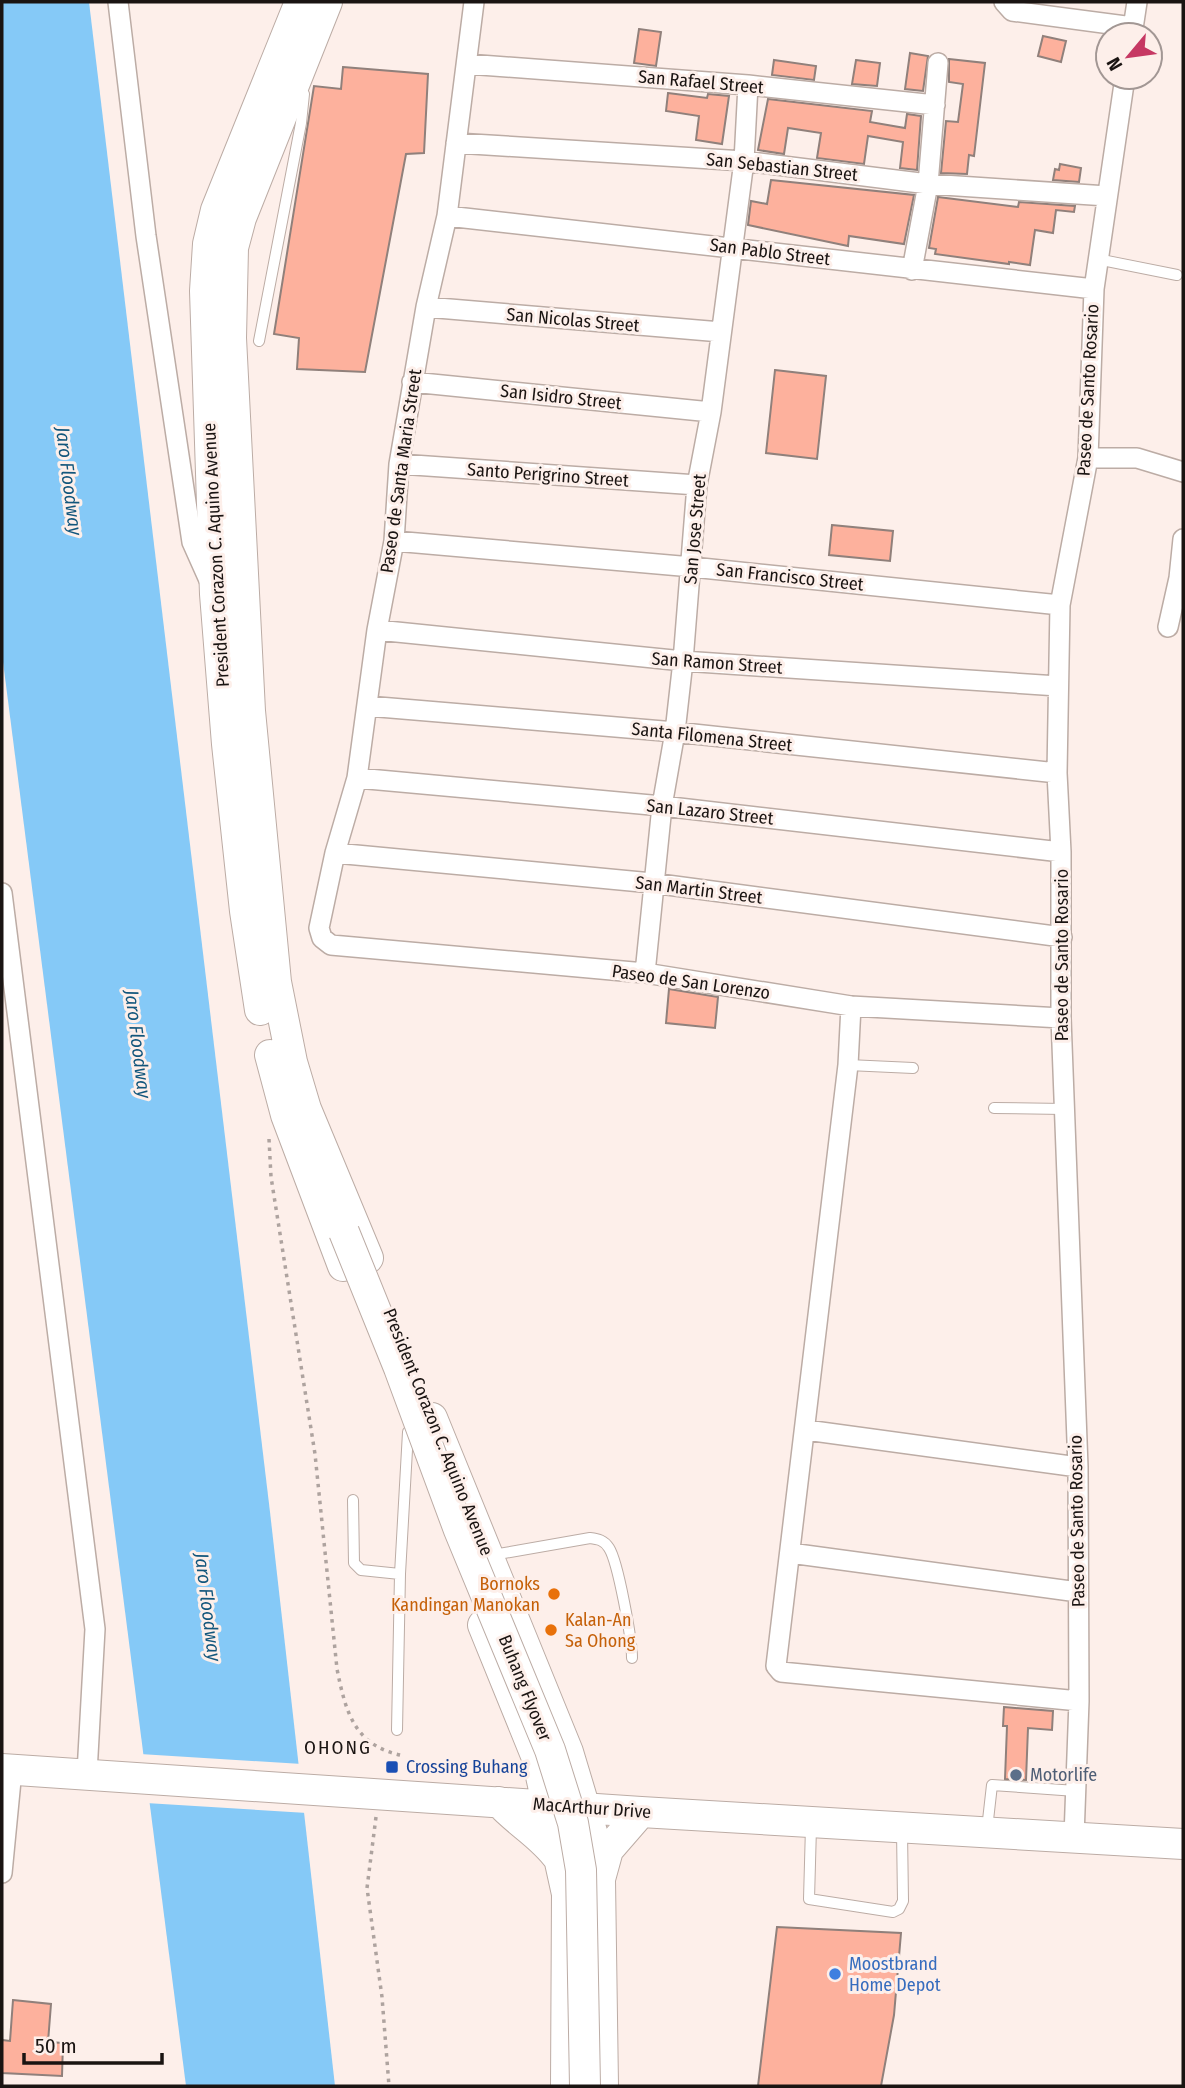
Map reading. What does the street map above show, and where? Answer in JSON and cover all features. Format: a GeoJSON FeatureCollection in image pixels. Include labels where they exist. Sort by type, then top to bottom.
{"type":"FeatureCollection","features":[{"type":"Feature","properties":{"kind":"main road","name":"President Corazon C. Aquino Avenue"},"geometry":{"type":"LineString","coordinates":[[312,4],[290,70],[216,210],[208,244],[205,291],[221,378],[225,449],[233,639],[227,744],[256,987],[272,1069],[489,1556],[568,1752],[586,1808],[600,1880],[603,2086]]}},
{"type":"Feature","properties":{"kind":"main road","name":"President Corazon C. Aquino Avenue"},"geometry":{"type":"LineString","coordinates":[[225,449],[215,594],[233,639]]}},
{"type":"Feature","properties":{"kind":"main road","name":"President Corazon C. Aquino Avenue"},"geometry":{"type":"LineString","coordinates":[[328,1192],[344,1232]]}},
{"type":"Feature","properties":{"kind":"main road","name":"President Corazon C. Aquino Avenue"},"geometry":{"type":"LineString","coordinates":[[328,1192],[408,1432],[537,1758],[567,1894],[566,2086]]}},
{"type":"Feature","properties":{"kind":"main road","name":"Buhang Flyover"},"geometry":{"type":"LineString","coordinates":[[344,1232],[416,1410],[464,1542],[550,1750],[573,1824],[581,1870],[585,2086]]}},
{"type":"Feature","properties":{"kind":"main road"},"geometry":{"type":"LineString","coordinates":[[524,1728],[530,1752],[524,1768],[514,1784],[493,1801],[515,1820],[547,1841],[562,1864]]}},
{"type":"Feature","properties":{"kind":"main road"},"geometry":{"type":"LineString","coordinates":[[568,1752],[580,1770],[593,1782],[641,1812],[608,1850],[600,1880]]}},
{"type":"Feature","properties":{"kind":"main road","name":"MacArthur Drive"},"geometry":{"type":"LineString","coordinates":[[7,1769],[641,1812],[1183,1844]]}},
{"type":"Feature","properties":{"kind":"street"},"geometry":{"type":"LineString","coordinates":[[118,2],[146,236],[192,542],[215,594]]}},
{"type":"Feature","properties":{"kind":"street","name":"Paseo de Santa Maria Street"},"geometry":{"type":"LineString","coordinates":[[322,939],[319,928],[335,853],[357,778],[377,630],[394,541],[399,464],[426,307],[447,216],[474,2]]}},
{"type":"Feature","properties":{"kind":"street"},"geometry":{"type":"LineString","coordinates":[[1004,2],[1012,11],[1094,25]]}},
{"type":"Feature","properties":{"kind":"street"},"geometry":{"type":"LineString","coordinates":[[1134,21],[1137,2]]}},
{"type":"Feature","properties":{"kind":"street"},"geometry":{"type":"LineString","coordinates":[[912,270],[928,184],[938,63]]}},
{"type":"Feature","properties":{"kind":"street","name":"San Rafael Street"},"geometry":{"type":"LineString","coordinates":[[467,64],[748,85],[935,106]]}},
{"type":"Feature","properties":{"kind":"street","name":"San Jose Street"},"geometry":{"type":"LineString","coordinates":[[645,973],[652,883],[683,661],[697,485],[711,412],[744,161],[748,85]]}},
{"type":"Feature","properties":{"kind":"street","name":"Paseo de Santo Rosario"},"geometry":{"type":"LineString","coordinates":[[1074,1838],[1079,1701],[1078,1467],[1061,1018],[1061,852],[1057,773],[1060,605],[1088,458],[1094,289],[1123,91]]}},
{"type":"Feature","properties":{"kind":"street","name":"San Sebastian Street"},"geometry":{"type":"LineString","coordinates":[[456,143],[744,161],[928,184],[1107,196]]}},
{"type":"Feature","properties":{"kind":"street","name":"San Pablo Street"},"geometry":{"type":"LineString","coordinates":[[447,216],[733,246],[912,270],[1094,289]]}},
{"type":"Feature","properties":{"kind":"street","name":"San Nicolas Street"},"geometry":{"type":"LineString","coordinates":[[426,307],[721,332]]}},
{"type":"Feature","properties":{"kind":"street","name":"San Isidro Street"},"geometry":{"type":"LineString","coordinates":[[412,382],[711,412]]}},
{"type":"Feature","properties":{"kind":"street"},"geometry":{"type":"LineString","coordinates":[[1088,458],[1137,458],[1183,472]]}},
{"type":"Feature","properties":{"kind":"street","name":"Santo Perigrino Street"},"geometry":{"type":"LineString","coordinates":[[399,464],[697,485]]}},
{"type":"Feature","properties":{"kind":"street"},"geometry":{"type":"LineString","coordinates":[[1168,627],[1181,578],[1183,539]]}},
{"type":"Feature","properties":{"kind":"street","name":"San Francisco Street"},"geometry":{"type":"LineString","coordinates":[[394,541],[692,567],[1060,605]]}},
{"type":"Feature","properties":{"kind":"street","name":"San Ramon Street"},"geometry":{"type":"LineString","coordinates":[[377,630],[683,661],[1058,686]]}},
{"type":"Feature","properties":{"kind":"street","name":"Santa Filomena Street"},"geometry":{"type":"LineString","coordinates":[[367,706],[675,732],[1057,773]]}},
{"type":"Feature","properties":{"kind":"street","name":"San Lazaro Street"},"geometry":{"type":"LineString","coordinates":[[357,778],[662,806],[1061,852]]}},
{"type":"Feature","properties":{"kind":"street","name":"San Martin Street"},"geometry":{"type":"LineString","coordinates":[[335,853],[652,883],[1062,937]]}},
{"type":"Feature","properties":{"kind":"street"},"geometry":{"type":"LineString","coordinates":[[2,893],[95,1629],[92,1774]]}},
{"type":"Feature","properties":{"kind":"street","name":"Paseo de San Lorenzo"},"geometry":{"type":"LineString","coordinates":[[322,939],[331,945],[645,973],[851,1006],[1061,1018]]}},
{"type":"Feature","properties":{"kind":"street"},"geometry":{"type":"LineString","coordinates":[[851,1006],[848,1065],[806,1430],[776,1657],[781,1672],[1079,1701]]}},
{"type":"Feature","properties":{"kind":"street"},"geometry":{"type":"LineString","coordinates":[[806,1430],[1078,1467]]}},
{"type":"Feature","properties":{"kind":"street"},"geometry":{"type":"LineString","coordinates":[[790,1553],[1078,1592]]}},
{"type":"Feature","properties":{"kind":"street"},"geometry":{"type":"LineString","coordinates":[[2,1873],[7,1769]]}},
{"type":"Feature","properties":{"kind":"lane"},"geometry":{"type":"LineString","coordinates":[[259,341],[301,123],[304,94],[290,70]]}},
{"type":"Feature","properties":{"kind":"lane"},"geometry":{"type":"LineString","coordinates":[[1097,259],[1177,275]]}},
{"type":"Feature","properties":{"kind":"lane"},"geometry":{"type":"LineString","coordinates":[[848,1065],[914,1068]]}},
{"type":"Feature","properties":{"kind":"lane"},"geometry":{"type":"LineString","coordinates":[[995,1108],[1064,1108]]}},
{"type":"Feature","properties":{"kind":"lane"},"geometry":{"type":"LineString","coordinates":[[397,1730],[400,1574],[408,1432]]}},
{"type":"Feature","properties":{"kind":"lane"},"geometry":{"type":"LineString","coordinates":[[353,1500],[354,1563],[361,1570],[400,1574]]}},
{"type":"Feature","properties":{"kind":"lane"},"geometry":{"type":"LineString","coordinates":[[489,1556],[590,1538],[601,1539],[610,1548],[628,1618],[632,1658]]}},
{"type":"Feature","properties":{"kind":"lane"},"geometry":{"type":"LineString","coordinates":[[987,1832],[992,1785],[1076,1791]]}},
{"type":"Feature","properties":{"kind":"lane"},"geometry":{"type":"LineString","coordinates":[[811,1821],[809,1899],[893,1912],[899,1909],[903,1901],[902,1827]]}},
{"type":"Feature","properties":{"kind":"path"},"geometry":{"type":"LineString","coordinates":[[268,1133],[271,1177],[315,1454],[342,1691],[348,1715],[366,1738],[384,1752],[405,1756]]}},
{"type":"Feature","properties":{"kind":"path"},"geometry":{"type":"LineString","coordinates":[[380,1793],[367,1888],[382,1997],[389,2086]]}},
{"type":"Feature","properties":{"kind":"water","name":"Jaro Floodway"},"geometry":{"type":"Polygon","coordinates":[[[2,2],[89,2],[270,1512],[335,2086],[186,2086],[2,654],[2,2]]]}},
{"type":"Feature","properties":{"kind":"pier"},"geometry":{"type":"Polygon","coordinates":[[[140,1754],[302,1764],[307,1813],[146,1803],[140,1754]]]}},
{"type":"Feature","properties":{"kind":"building"},"geometry":{"type":"Polygon","coordinates":[[[639,29],[661,32],[656,66],[634,63],[639,29]]]}},
{"type":"Feature","properties":{"kind":"building"},"geometry":{"type":"Polygon","coordinates":[[[1043,36],[1066,41],[1061,62],[1038,56],[1043,36]]]}},
{"type":"Feature","properties":{"kind":"building"},"geometry":{"type":"Polygon","coordinates":[[[910,53],[928,56],[923,91],[905,89],[910,53]]]}},
{"type":"Feature","properties":{"kind":"building"},"geometry":{"type":"Polygon","coordinates":[[[949,59],[985,63],[974,156],[969,155],[967,174],[941,173],[946,121],[958,122],[963,84],[949,82],[949,59]]]}},
{"type":"Feature","properties":{"kind":"building"},"geometry":{"type":"Polygon","coordinates":[[[774,60],[816,66],[814,80],[772,75],[774,60]]]}},
{"type":"Feature","properties":{"kind":"building"},"geometry":{"type":"Polygon","coordinates":[[[856,60],[880,63],[877,86],[852,84],[856,60]]]}},
{"type":"Feature","properties":{"kind":"building"},"geometry":{"type":"Polygon","coordinates":[[[343,67],[428,74],[424,153],[406,154],[365,372],[297,369],[299,338],[274,334],[314,86],[341,89],[343,67]]]}},
{"type":"Feature","properties":{"kind":"building"},"geometry":{"type":"Polygon","coordinates":[[[668,93],[707,98],[708,94],[729,96],[722,144],[696,140],[699,116],[666,111],[668,93]]]}},
{"type":"Feature","properties":{"kind":"building"},"geometry":{"type":"Polygon","coordinates":[[[768,99],[872,111],[870,122],[905,128],[907,114],[921,116],[917,170],[900,168],[903,142],[868,136],[864,164],[817,158],[821,133],[788,128],[784,154],[758,150],[768,99]]]}},
{"type":"Feature","properties":{"kind":"building"},"geometry":{"type":"Polygon","coordinates":[[[1060,164],[1081,168],[1079,182],[1053,180],[1055,169],[1059,170],[1060,164]]]}},
{"type":"Feature","properties":{"kind":"building"},"geometry":{"type":"Polygon","coordinates":[[[771,180],[914,195],[904,244],[849,236],[848,246],[748,225],[751,201],[767,204],[771,180]]]}},
{"type":"Feature","properties":{"kind":"building"},"geometry":{"type":"Polygon","coordinates":[[[938,197],[1018,207],[1019,202],[1075,206],[1074,212],[1056,210],[1053,233],[1035,230],[1030,265],[1009,264],[935,254],[936,249],[929,248],[938,197]]]}},
{"type":"Feature","properties":{"kind":"building"},"geometry":{"type":"Polygon","coordinates":[[[775,370],[826,376],[817,459],[766,453],[775,370]]]}},
{"type":"Feature","properties":{"kind":"building"},"geometry":{"type":"Polygon","coordinates":[[[832,525],[893,531],[890,561],[829,555],[832,525]]]}},
{"type":"Feature","properties":{"kind":"building"},"geometry":{"type":"Polygon","coordinates":[[[669,989],[718,997],[715,1028],[666,1023],[669,989]]]}},
{"type":"Feature","properties":{"kind":"building"},"geometry":{"type":"Polygon","coordinates":[[[1004,1707],[1053,1711],[1052,1730],[1028,1728],[1026,1780],[1005,1779],[1007,1726],[1003,1726],[1004,1707]]]}},
{"type":"Feature","properties":{"kind":"building","name":"Moostbrand Home Depot"},"geometry":{"type":"Polygon","coordinates":[[[777,1927],[901,1933],[894,2015],[881,2086],[758,2086],[777,1927]]]}},
{"type":"Feature","properties":{"kind":"building"},"geometry":{"type":"Polygon","coordinates":[[[13,2000],[51,2004],[48,2042],[63,2043],[62,2076],[2,2073],[2,2040],[10,2041],[13,2000]]]}},
{"type":"Feature","properties":{"kind":"place","name":"Bornoks Kandingan Manokan"},"geometry":{"type":"Point","coordinates":[554,1594]}},
{"type":"Feature","properties":{"kind":"place","name":"Kalan-An Sa Ohong"},"geometry":{"type":"Point","coordinates":[551,1630]}},
{"type":"Feature","properties":{"kind":"place","name":"Crossing Buhang"},"geometry":{"type":"Point","coordinates":[392,1767]}},
{"type":"Feature","properties":{"kind":"place","name":"Motorlife"},"geometry":{"type":"Point","coordinates":[1016,1775]}},
{"type":"Feature","properties":{"kind":"place","name":"Moostbrand Home Depot"},"geometry":{"type":"Point","coordinates":[835,1974]}},
{"type":"Feature","properties":{"kind":"district","name":"OHONG"},"geometry":{"type":"Point","coordinates":[338,1747]}}]}
